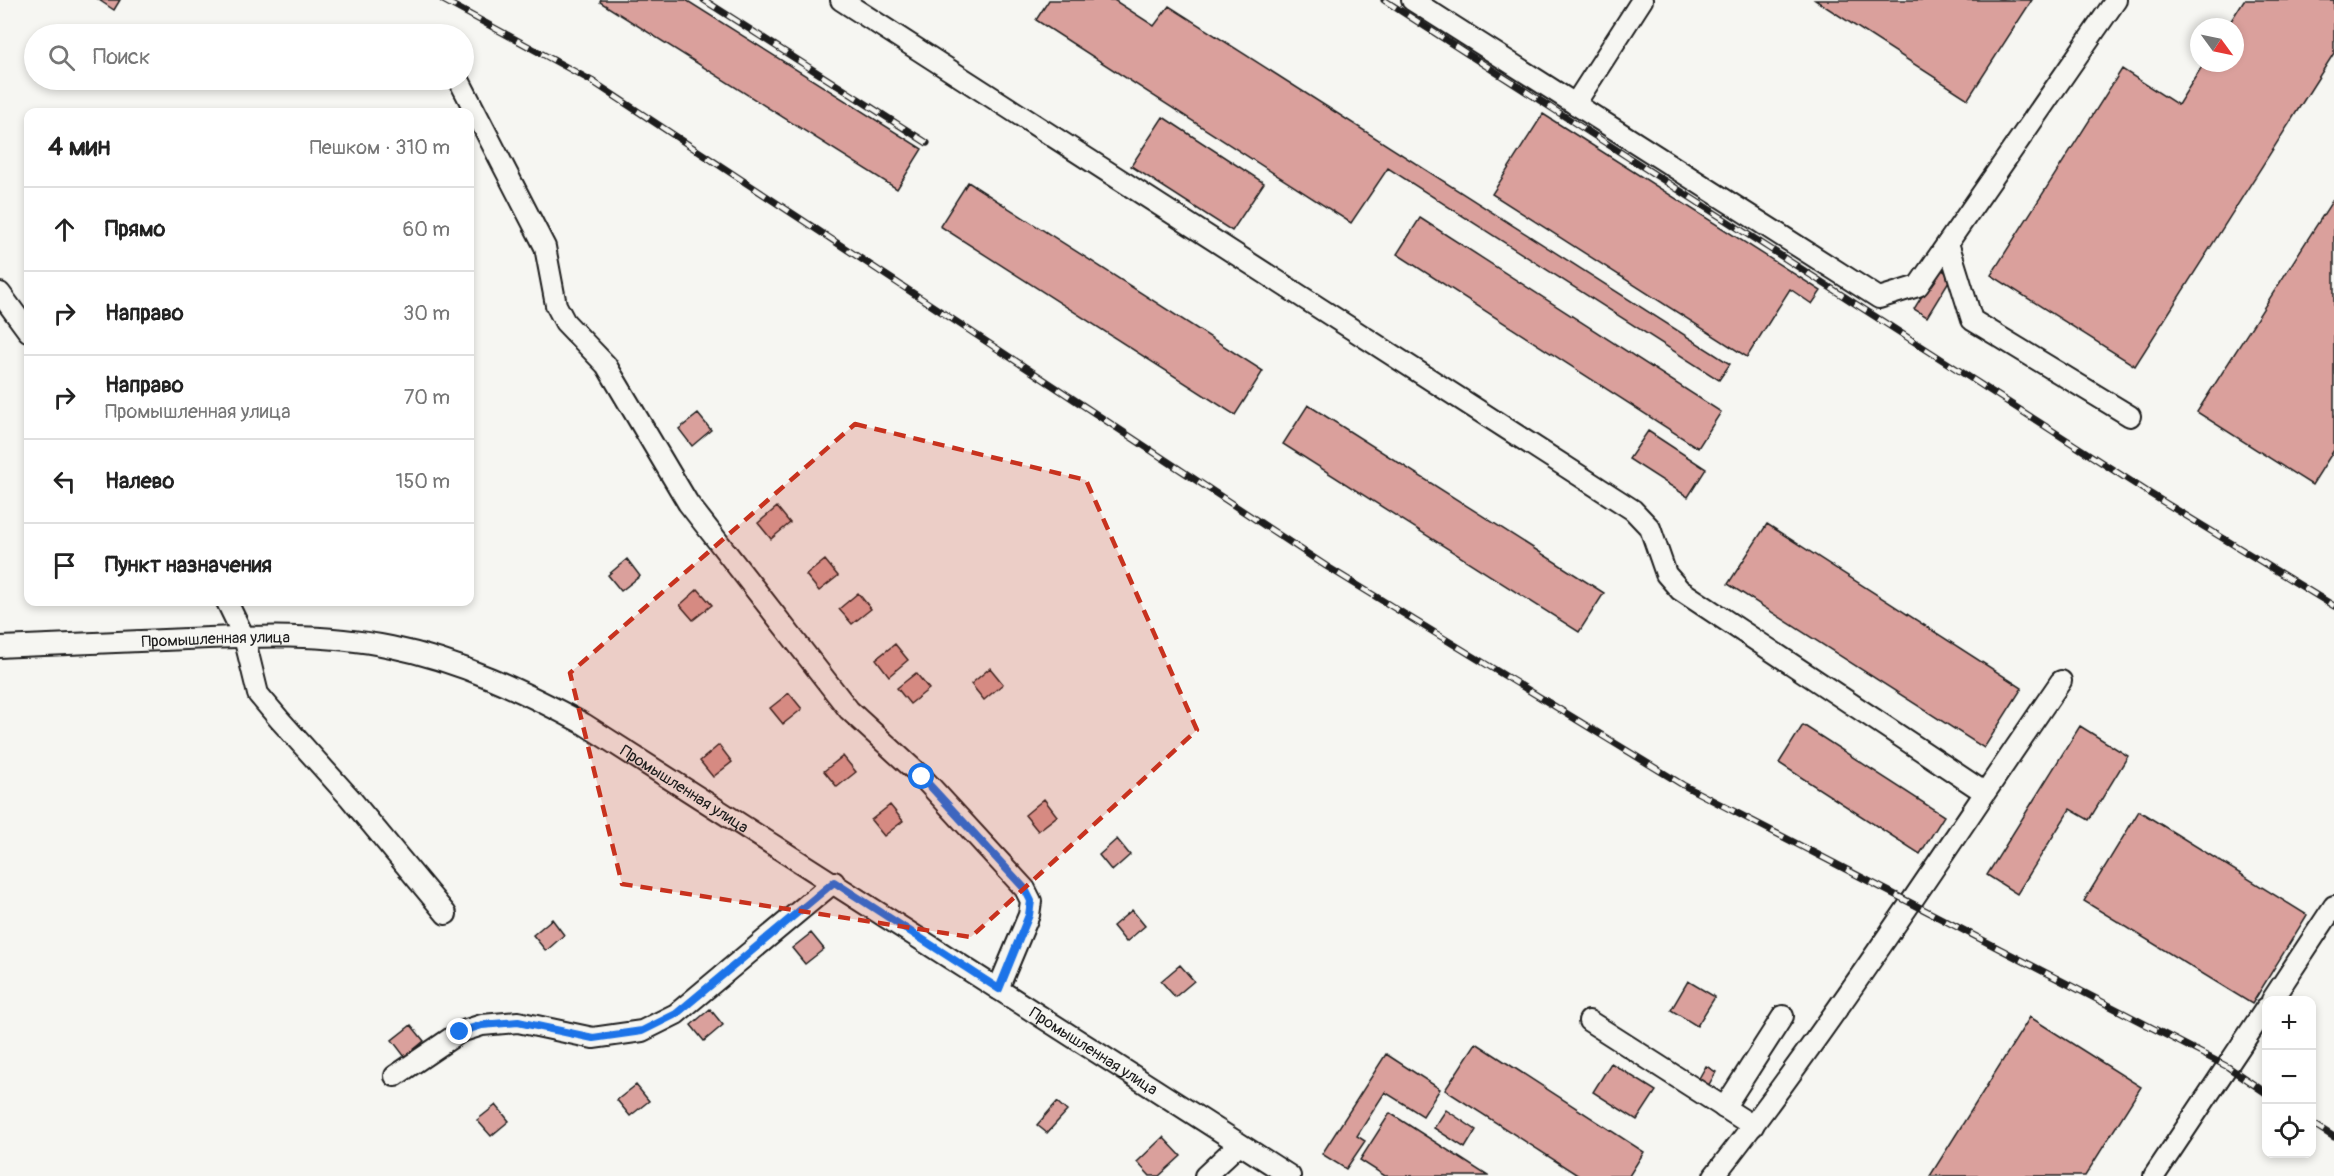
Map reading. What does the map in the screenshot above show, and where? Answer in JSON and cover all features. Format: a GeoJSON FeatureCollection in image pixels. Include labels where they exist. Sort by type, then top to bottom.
{"type":"FeatureCollection","features":[{"type":"Feature","properties":{"kind":"street"},"geometry":{"type":"LineString","coordinates":[[841,0],[1634,510],[1650,528],[1666,573],[1680,590],[1984,792]]}},
{"type":"Feature","properties":{"kind":"street"},"geometry":{"type":"LineString","coordinates":[[1412,0],[1879,298],[1918,286],[2116,0]]}},
{"type":"Feature","properties":{"kind":"street"},"geometry":{"type":"LineString","coordinates":[[1575,104],[1642,0]]}},
{"type":"Feature","properties":{"kind":"street"},"geometry":{"type":"LineString","coordinates":[[464,90],[473,108]]}},
{"type":"Feature","properties":{"kind":"street"},"geometry":{"type":"LineString","coordinates":[[474,109],[545,247],[556,305],[565,322],[606,365],[688,503],[849,710],[922,777],[1025,889],[1031,901],[1029,915],[999,989]]}},
{"type":"Feature","properties":{"kind":"street"},"geometry":{"type":"LineString","coordinates":[[1948,243],[1972,320],[2130,417]]}},
{"type":"Feature","properties":{"kind":"street"},"geometry":{"type":"LineString","coordinates":[[0,293],[24,326]]}},
{"type":"Feature","properties":{"kind":"street"},"geometry":{"type":"LineString","coordinates":[[229,606],[244,637],[258,694],[350,798],[446,914]]}},
{"type":"Feature","properties":{"kind":"street","name":"Промышленная улица"},"geometry":{"type":"LineString","coordinates":[[0,647],[244,637],[311,637],[391,646],[459,665],[522,690],[584,724],[834,882],[1290,1176]]}},
{"type":"Feature","properties":{"kind":"street"},"geometry":{"type":"LineString","coordinates":[[1714,1176],[1753,1126],[1911,904],[1984,792],[2061,681]]}},
{"type":"Feature","properties":{"kind":"street"},"geometry":{"type":"LineString","coordinates":[[395,1076],[460,1032],[482,1025],[518,1022],[593,1038],[642,1031],[676,1014],[834,882]]}},
{"type":"Feature","properties":{"kind":"street"},"geometry":{"type":"LineString","coordinates":[[2275,996],[2334,906]]}},
{"type":"Feature","properties":{"kind":"street"},"geometry":{"type":"LineString","coordinates":[[2154,1176],[2262,1014]]}},
{"type":"Feature","properties":{"kind":"street"},"geometry":{"type":"LineString","coordinates":[[1724,1108],[1783,1016]]}},
{"type":"Feature","properties":{"kind":"street"},"geometry":{"type":"LineString","coordinates":[[1589,1021],[1753,1126]]}},
{"type":"Feature","properties":{"kind":"street"},"geometry":{"type":"LineString","coordinates":[[1205,1176],[1239,1144]]}},
{"type":"Feature","properties":{"kind":"highlighted area"},"geometry":{"type":"Polygon","coordinates":[[[855,424],[1086,480],[1197,730],[971,937],[622,884],[570,673],[855,424]]]}},
{"type":"Feature","properties":{"kind":"building"},"geometry":{"type":"Polygon","coordinates":[[[99,0],[120,0],[114,10],[99,0]]]}},
{"type":"Feature","properties":{"kind":"building"},"geometry":{"type":"Polygon","coordinates":[[[601,0],[686,0],[922,149],[897,189],[600,2],[601,0]]]}},
{"type":"Feature","properties":{"kind":"building"},"geometry":{"type":"Polygon","coordinates":[[[1049,0],[1114,0],[1154,26],[1169,6],[1730,364],[1719,380],[1388,168],[1351,223],[1036,20],[1049,0]]]}},
{"type":"Feature","properties":{"kind":"building"},"geometry":{"type":"Polygon","coordinates":[[[1815,0],[2032,0],[1968,99],[1815,0]]]}},
{"type":"Feature","properties":{"kind":"building"},"geometry":{"type":"Polygon","coordinates":[[[2244,0],[2334,0],[2334,53],[2135,366],[1991,275],[2122,69],[2178,105],[2198,72],[2244,72],[2244,18],[2233,18],[2244,0]]]}},
{"type":"Feature","properties":{"kind":"building"},"geometry":{"type":"Polygon","coordinates":[[[1543,114],[1821,291],[1812,304],[1790,289],[1747,357],[1492,194],[1543,114]]]}},
{"type":"Feature","properties":{"kind":"building"},"geometry":{"type":"Polygon","coordinates":[[[1163,117],[1264,183],[1232,231],[1131,166],[1163,117]]]}},
{"type":"Feature","properties":{"kind":"building"},"geometry":{"type":"Polygon","coordinates":[[[968,182],[1263,371],[1235,415],[940,226],[968,182]]]}},
{"type":"Feature","properties":{"kind":"building"},"geometry":{"type":"Polygon","coordinates":[[[2334,198],[2334,450],[2312,485],[2197,412],[2334,198]]]}},
{"type":"Feature","properties":{"kind":"building"},"geometry":{"type":"Polygon","coordinates":[[[1420,218],[1721,412],[1698,448],[1397,254],[1420,218]]]}},
{"type":"Feature","properties":{"kind":"building"},"geometry":{"type":"Polygon","coordinates":[[[1939,268],[1952,276],[1927,317],[1914,309],[1939,268]]]}},
{"type":"Feature","properties":{"kind":"building"},"geometry":{"type":"Polygon","coordinates":[[[1308,405],[1604,593],[1579,632],[1283,444],[1308,405]]]}},
{"type":"Feature","properties":{"kind":"building"},"geometry":{"type":"Polygon","coordinates":[[[698,414],[711,430],[692,446],[679,429],[698,414]]]}},
{"type":"Feature","properties":{"kind":"building"},"geometry":{"type":"Polygon","coordinates":[[[1648,431],[1706,469],[1688,497],[1629,459],[1648,431]]]}},
{"type":"Feature","properties":{"kind":"building"},"geometry":{"type":"Polygon","coordinates":[[[777,507],[790,523],[771,539],[758,523],[777,507]]]}},
{"type":"Feature","properties":{"kind":"building"},"geometry":{"type":"Polygon","coordinates":[[[1767,524],[2022,688],[1984,748],[1728,584],[1767,524]]]}},
{"type":"Feature","properties":{"kind":"building"},"geometry":{"type":"Polygon","coordinates":[[[627,559],[640,576],[621,591],[608,575],[627,559]]]}},
{"type":"Feature","properties":{"kind":"building"},"geometry":{"type":"Polygon","coordinates":[[[825,560],[838,576],[819,591],[806,575],[825,560]]]}},
{"type":"Feature","properties":{"kind":"building"},"geometry":{"type":"Polygon","coordinates":[[[698,589],[712,605],[693,620],[680,605],[698,589]]]}},
{"type":"Feature","properties":{"kind":"building"},"geometry":{"type":"Polygon","coordinates":[[[858,593],[871,609],[852,624],[839,609],[858,593]]]}},
{"type":"Feature","properties":{"kind":"building"},"geometry":{"type":"Polygon","coordinates":[[[895,644],[908,660],[889,676],[876,659],[895,644]]]}},
{"type":"Feature","properties":{"kind":"building"},"geometry":{"type":"Polygon","coordinates":[[[990,668],[1003,684],[984,700],[971,684],[990,668]]]}},
{"type":"Feature","properties":{"kind":"building"},"geometry":{"type":"Polygon","coordinates":[[[916,673],[929,689],[910,704],[897,688],[916,673]]]}},
{"type":"Feature","properties":{"kind":"building"},"geometry":{"type":"Polygon","coordinates":[[[789,693],[802,709],[783,724],[770,708],[789,693]]]}},
{"type":"Feature","properties":{"kind":"building"},"geometry":{"type":"Polygon","coordinates":[[[1803,725],[1944,816],[1920,854],[1779,763],[1803,725]]]}},
{"type":"Feature","properties":{"kind":"building"},"geometry":{"type":"Polygon","coordinates":[[[2080,726],[2128,756],[2089,820],[2070,809],[2017,894],[1987,875],[2080,726]]]}},
{"type":"Feature","properties":{"kind":"building"},"geometry":{"type":"Polygon","coordinates":[[[719,745],[732,762],[713,777],[700,761],[719,745]]]}},
{"type":"Feature","properties":{"kind":"building"},"geometry":{"type":"Polygon","coordinates":[[[843,756],[856,772],[837,787],[824,771],[843,756]]]}},
{"type":"Feature","properties":{"kind":"building"},"geometry":{"type":"Polygon","coordinates":[[[1044,799],[1057,816],[1038,831],[1025,815],[1044,799]]]}},
{"type":"Feature","properties":{"kind":"building"},"geometry":{"type":"Polygon","coordinates":[[[890,805],[903,821],[884,836],[871,820],[890,805]]]}},
{"type":"Feature","properties":{"kind":"building"},"geometry":{"type":"Polygon","coordinates":[[[2139,811],[2307,915],[2252,1004],[2084,901],[2139,811]]]}},
{"type":"Feature","properties":{"kind":"building"},"geometry":{"type":"Polygon","coordinates":[[[1117,839],[1130,855],[1112,871],[1099,855],[1117,839]]]}},
{"type":"Feature","properties":{"kind":"building"},"geometry":{"type":"Polygon","coordinates":[[[1132,910],[1145,926],[1126,942],[1113,926],[1132,910]]]}},
{"type":"Feature","properties":{"kind":"building"},"geometry":{"type":"Polygon","coordinates":[[[552,919],[564,935],[546,951],[533,935],[552,919]]]}},
{"type":"Feature","properties":{"kind":"building"},"geometry":{"type":"Polygon","coordinates":[[[811,933],[824,949],[805,964],[792,948],[811,933]]]}},
{"type":"Feature","properties":{"kind":"building"},"geometry":{"type":"Polygon","coordinates":[[[1180,965],[1194,981],[1175,997],[1161,981],[1180,965]]]}},
{"type":"Feature","properties":{"kind":"building"},"geometry":{"type":"Polygon","coordinates":[[[1688,981],[1715,997],[1697,1026],[1671,1010],[1688,981]]]}},
{"type":"Feature","properties":{"kind":"building"},"geometry":{"type":"Polygon","coordinates":[[[710,1009],[723,1025],[704,1041],[691,1025],[710,1009]]]}},
{"type":"Feature","properties":{"kind":"building"},"geometry":{"type":"Polygon","coordinates":[[[2030,1017],[2141,1087],[2085,1176],[1930,1176],[2030,1017]]]}},
{"type":"Feature","properties":{"kind":"building"},"geometry":{"type":"Polygon","coordinates":[[[411,1025],[424,1041],[405,1057],[392,1040],[411,1025]]]}},
{"type":"Feature","properties":{"kind":"building"},"geometry":{"type":"Polygon","coordinates":[[[1476,1043],[1644,1152],[1629,1176],[1579,1176],[1445,1090],[1476,1043]]]}},
{"type":"Feature","properties":{"kind":"building"},"geometry":{"type":"Polygon","coordinates":[[[1386,1054],[1440,1089],[1423,1116],[1385,1092],[1357,1136],[1365,1141],[1346,1169],[1322,1154],[1386,1054]]]}},
{"type":"Feature","properties":{"kind":"building"},"geometry":{"type":"Polygon","coordinates":[[[1611,1063],[1656,1091],[1637,1120],[1593,1092],[1611,1063]]]}},
{"type":"Feature","properties":{"kind":"building"},"geometry":{"type":"Polygon","coordinates":[[[1706,1066],[1716,1072],[1707,1088],[1697,1082],[1706,1066]]]}},
{"type":"Feature","properties":{"kind":"building"},"geometry":{"type":"Polygon","coordinates":[[[636,1085],[649,1101],[630,1116],[617,1100],[636,1085]]]}},
{"type":"Feature","properties":{"kind":"building"},"geometry":{"type":"Polygon","coordinates":[[[1057,1102],[1067,1111],[1047,1133],[1037,1125],[1057,1102]]]}},
{"type":"Feature","properties":{"kind":"building"},"geometry":{"type":"Polygon","coordinates":[[[496,1105],[509,1121],[491,1136],[477,1120],[496,1105]]]}},
{"type":"Feature","properties":{"kind":"building"},"geometry":{"type":"Polygon","coordinates":[[[1446,1110],[1476,1130],[1465,1148],[1434,1128],[1446,1110]]]}},
{"type":"Feature","properties":{"kind":"building"},"geometry":{"type":"Polygon","coordinates":[[[1390,1113],[1488,1176],[1385,1176],[1360,1160],[1390,1113]]]}},
{"type":"Feature","properties":{"kind":"building"},"geometry":{"type":"Polygon","coordinates":[[[1163,1137],[1181,1156],[1159,1176],[1150,1176],[1137,1162],[1163,1137]]]}},
{"type":"Feature","properties":{"kind":"railway"},"geometry":{"type":"LineString","coordinates":[[443,0],[592,81],[1326,566],[1683,785],[2228,1067],[2262,1090]]}},
{"type":"Feature","properties":{"kind":"railway"},"geometry":{"type":"LineString","coordinates":[[704,0],[927,143]]}},
{"type":"Feature","properties":{"kind":"railway"},"geometry":{"type":"LineString","coordinates":[[1384,0],[2149,493],[2334,606]]}},
{"type":"Feature","properties":{"kind":"railway"},"geometry":{"type":"LineString","coordinates":[[2316,1126],[2334,1137]]}},
{"type":"Feature","properties":{"kind":"route"},"geometry":{"type":"LineString","coordinates":[[460,1032],[482,1025],[518,1022],[593,1038],[642,1031],[676,1014],[834,882],[999,989],[1029,915],[1031,901],[1025,889],[922,777]]}}]}
